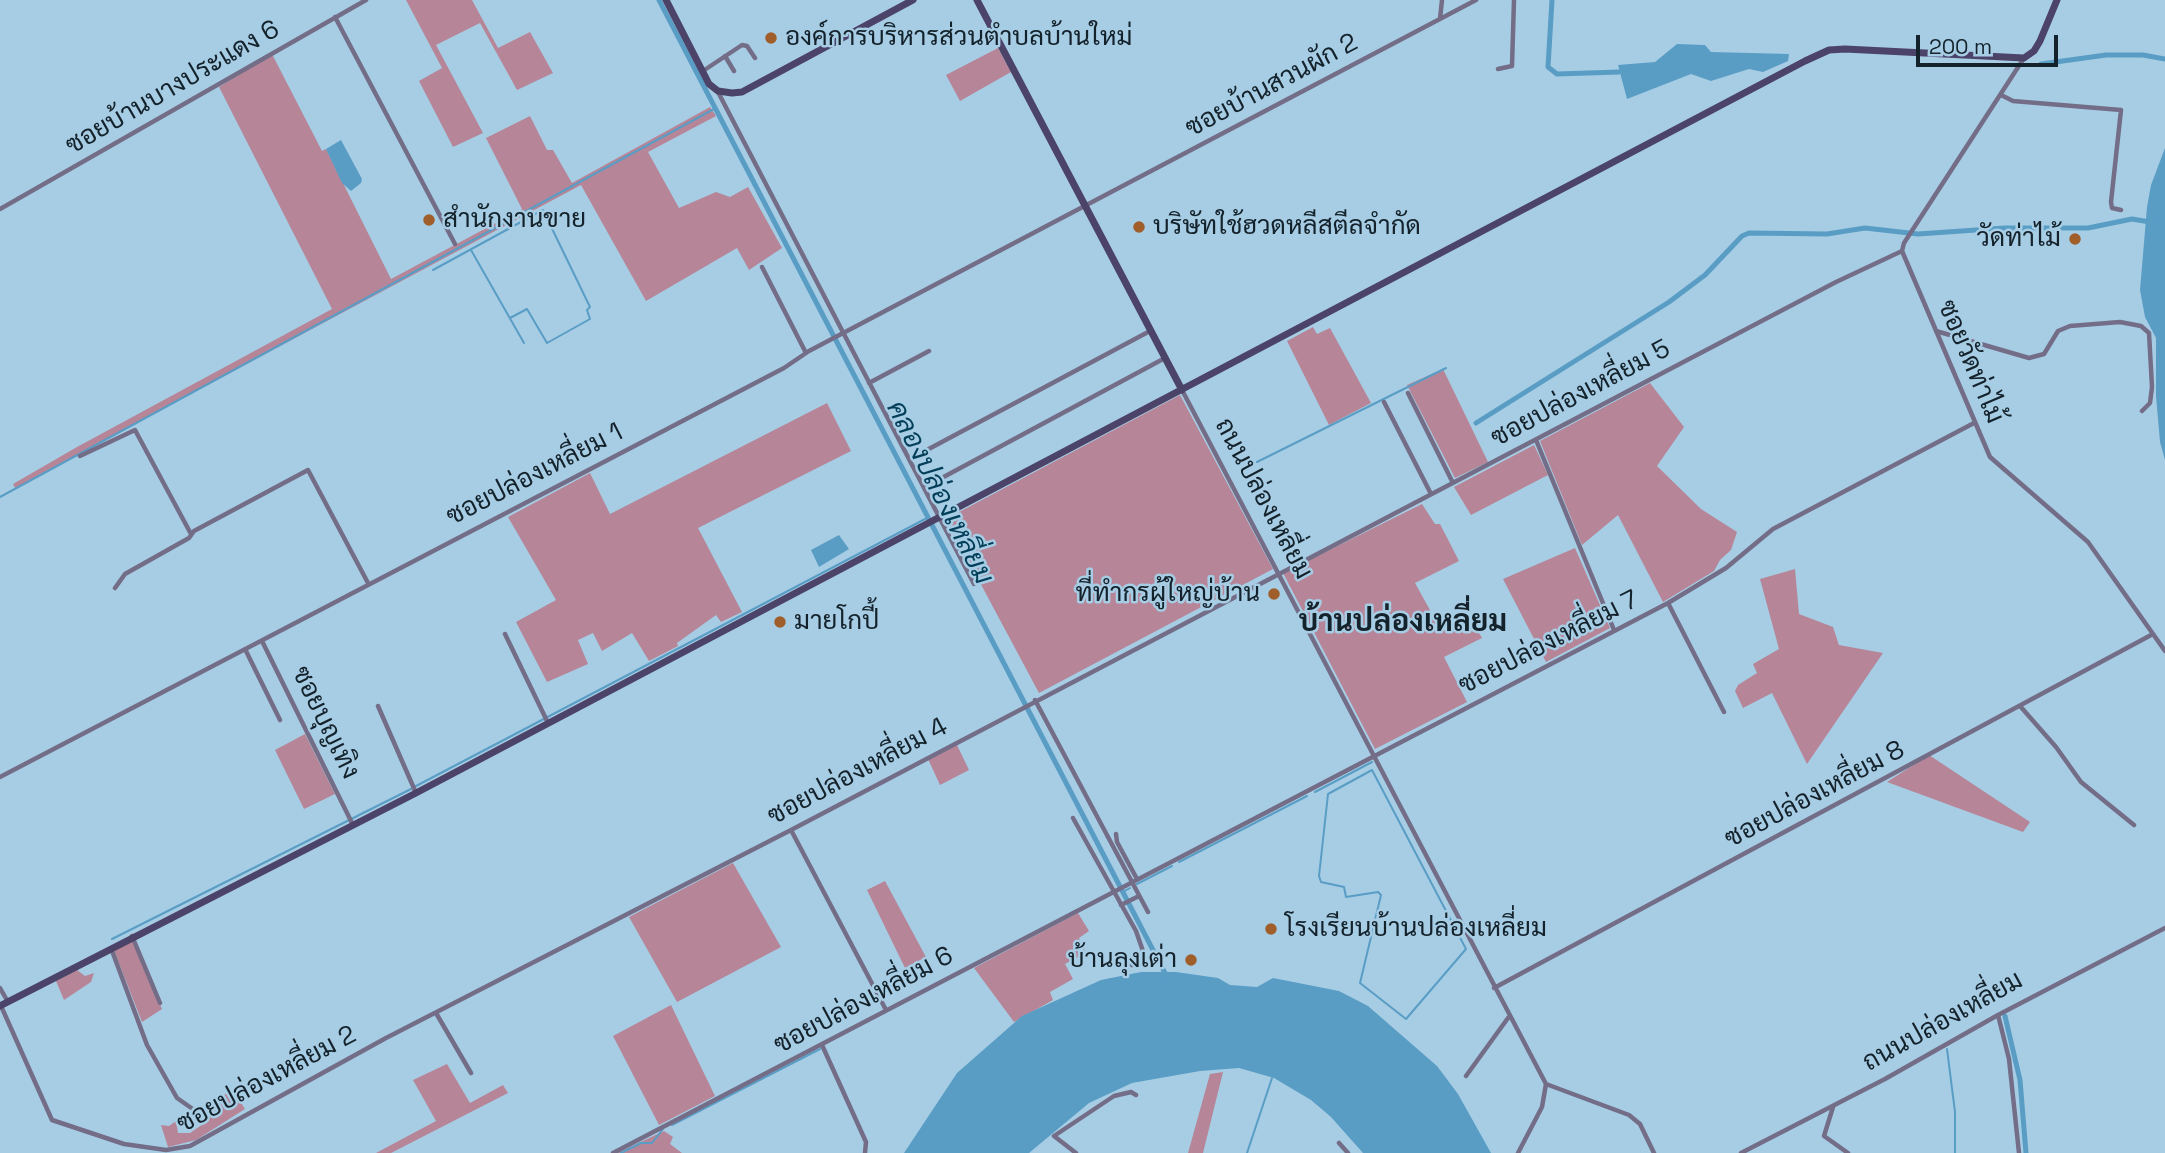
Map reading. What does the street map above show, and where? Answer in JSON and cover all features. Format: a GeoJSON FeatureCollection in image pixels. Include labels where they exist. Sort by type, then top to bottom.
{"type":"FeatureCollection","features":[{"type":"Feature","properties":{"kind":"street","name":"ซอยบ้านบางประแดง 6"},"geometry":{"type":"LineString","coordinates":[[0,209],[169,115],[190,99],[366,0]]}},
{"type":"Feature","properties":{"kind":"street"},"geometry":{"type":"LineString","coordinates":[[666,0],[703,71],[718,91],[925,487],[934,521],[974,584]]}},
{"type":"Feature","properties":{"kind":"street"},"geometry":{"type":"LineString","coordinates":[[718,91],[742,92],[913,0]]}},
{"type":"Feature","properties":{"kind":"street","name":"ถนนปล่องเหลี่ยม"},"geometry":{"type":"LineString","coordinates":[[977,0],[1278,572],[1508,1018],[1546,1084]]}},
{"type":"Feature","properties":{"kind":"street"},"geometry":{"type":"LineString","coordinates":[[1440,19],[1442,0]]}},
{"type":"Feature","properties":{"kind":"street","name":"ซอยบ้านสวนผัก 2"},"geometry":{"type":"LineString","coordinates":[[1087,206],[1476,0]]}},
{"type":"Feature","properties":{"kind":"street"},"geometry":{"type":"LineString","coordinates":[[1498,69],[1512,66],[1514,0]]}},
{"type":"Feature","properties":{"kind":"street"},"geometry":{"type":"LineString","coordinates":[[1902,251],[1908,237],[2024,58],[2034,51],[2057,0]]}},
{"type":"Feature","properties":{"kind":"street"},"geometry":{"type":"LineString","coordinates":[[335,17],[455,244]]}},
{"type":"Feature","properties":{"kind":"street"},"geometry":{"type":"LineString","coordinates":[[703,71],[745,44],[755,58]]}},
{"type":"Feature","properties":{"kind":"street"},"geometry":{"type":"LineString","coordinates":[[0,988],[3,1004],[352,823],[416,793],[547,719],[934,521],[1829,50],[1845,48],[2024,58]]}},
{"type":"Feature","properties":{"kind":"street"},"geometry":{"type":"LineString","coordinates":[[725,56],[734,71]]}},
{"type":"Feature","properties":{"kind":"street"},"geometry":{"type":"LineString","coordinates":[[2001,95],[2013,101],[2120,110],[2111,205],[2121,210]]}},
{"type":"Feature","properties":{"kind":"street","name":"ซอยปล่องเหลี่ยม 1"},"geometry":{"type":"LineString","coordinates":[[0,776],[776,372],[806,353],[1087,206]]}},
{"type":"Feature","properties":{"kind":"street","name":"ซอยวัดท่าไม้"},"geometry":{"type":"LineString","coordinates":[[1902,251],[1990,457],[2088,542],[2165,651]]}},
{"type":"Feature","properties":{"kind":"street","name":"ซอยปล่องเหลี่ยม 5"},"geometry":{"type":"LineString","coordinates":[[1278,572],[1836,282],[1902,251]]}},
{"type":"Feature","properties":{"kind":"street"},"geometry":{"type":"LineString","coordinates":[[762,267],[806,353]]}},
{"type":"Feature","properties":{"kind":"street"},"geometry":{"type":"LineString","coordinates":[[1936,330],[2029,358],[2044,354],[2058,331],[2070,326],[2120,322],[2141,326],[2149,333],[2152,387],[2150,403],[2142,411]]}},
{"type":"Feature","properties":{"kind":"street"},"geometry":{"type":"LineString","coordinates":[[910,459],[1151,330]]}},
{"type":"Feature","properties":{"kind":"street"},"geometry":{"type":"LineString","coordinates":[[869,383],[929,351]]}},
{"type":"Feature","properties":{"kind":"street"},"geometry":{"type":"LineString","coordinates":[[925,487],[1165,358]]}},
{"type":"Feature","properties":{"kind":"street"},"geometry":{"type":"LineString","coordinates":[[1408,393],[1453,482]]}},
{"type":"Feature","properties":{"kind":"street"},"geometry":{"type":"LineString","coordinates":[[1384,402],[1431,494]]}},
{"type":"Feature","properties":{"kind":"street","name":"ซอยปล่องเหลี่ยม 7"},"geometry":{"type":"LineString","coordinates":[[1132,881],[1668,603],[1726,568],[1773,529],[1974,423]]}},
{"type":"Feature","properties":{"kind":"street"},"geometry":{"type":"LineString","coordinates":[[80,456],[135,430],[191,534]]}},
{"type":"Feature","properties":{"kind":"street"},"geometry":{"type":"LineString","coordinates":[[1536,440],[1614,630]]}},
{"type":"Feature","properties":{"kind":"street"},"geometry":{"type":"LineString","coordinates":[[115,588],[125,574],[191,534],[308,470],[368,583]]}},
{"type":"Feature","properties":{"kind":"street","name":"ซอยปล่องเหลี่ยม 4"},"geometry":{"type":"LineString","coordinates":[[453,1003],[791,830],[1278,572]]}},
{"type":"Feature","properties":{"kind":"street"},"geometry":{"type":"LineString","coordinates":[[1668,603],[1724,712]]}},
{"type":"Feature","properties":{"kind":"street"},"geometry":{"type":"LineString","coordinates":[[505,634],[547,719]]}},
{"type":"Feature","properties":{"kind":"street","name":"ซอยปล่องเหลี่ยม 8"},"geometry":{"type":"LineString","coordinates":[[1494,988],[2153,634]]}},
{"type":"Feature","properties":{"kind":"street","name":"ซอยบุญเทิง"},"geometry":{"type":"LineString","coordinates":[[262,641],[352,823]]}},
{"type":"Feature","properties":{"kind":"street"},"geometry":{"type":"LineString","coordinates":[[245,649],[280,720]]}},
{"type":"Feature","properties":{"kind":"street"},"geometry":{"type":"LineString","coordinates":[[1035,700],[1132,881]]}},
{"type":"Feature","properties":{"kind":"street"},"geometry":{"type":"LineString","coordinates":[[379,706],[416,793]]}},
{"type":"Feature","properties":{"kind":"street"},"geometry":{"type":"LineString","coordinates":[[2020,706],[2063,754],[2081,782],[2134,825]]}},
{"type":"Feature","properties":{"kind":"street"},"geometry":{"type":"LineString","coordinates":[[1073,818],[1123,904],[1144,953],[1132,965]]}},
{"type":"Feature","properties":{"kind":"street"},"geometry":{"type":"LineString","coordinates":[[791,830],[886,1010]]}},
{"type":"Feature","properties":{"kind":"street"},"geometry":{"type":"LineString","coordinates":[[1116,834],[1136,897],[1148,912]]}},
{"type":"Feature","properties":{"kind":"street","name":"ซอยปล่องเหลี่ยม 6"},"geometry":{"type":"LineString","coordinates":[[613,1153],[1132,881]]}},
{"type":"Feature","properties":{"kind":"street"},"geometry":{"type":"LineString","coordinates":[[1123,904],[1136,897]]}},
{"type":"Feature","properties":{"kind":"street","name":"ถนนปล่องเหลี่ยม"},"geometry":{"type":"LineString","coordinates":[[1741,1153],[1833,1106],[1998,1014],[2165,928]]}},
{"type":"Feature","properties":{"kind":"street"},"geometry":{"type":"LineString","coordinates":[[132,936],[160,1003]]}},
{"type":"Feature","properties":{"kind":"street"},"geometry":{"type":"LineString","coordinates":[[110,947],[147,1045],[177,1098],[197,1112]]}},
{"type":"Feature","properties":{"kind":"street","name":"ซอยปล่องเหลี่ยม 2"},"geometry":{"type":"LineString","coordinates":[[3,1004],[48,1117],[124,1144],[166,1150],[194,1144],[453,1003]]}},
{"type":"Feature","properties":{"kind":"street"},"geometry":{"type":"LineString","coordinates":[[436,1013],[471,1073]]}},
{"type":"Feature","properties":{"kind":"street"},"geometry":{"type":"LineString","coordinates":[[1998,1014],[2009,1059],[2019,1153]]}},
{"type":"Feature","properties":{"kind":"street"},"geometry":{"type":"LineString","coordinates":[[1466,1076],[1508,1018]]}},
{"type":"Feature","properties":{"kind":"street"},"geometry":{"type":"LineString","coordinates":[[822,1045],[866,1142],[864,1153]]}},
{"type":"Feature","properties":{"kind":"street"},"geometry":{"type":"LineString","coordinates":[[1518,1153],[1542,1107],[1546,1084],[1629,1115],[1640,1124],[1654,1153]]}},
{"type":"Feature","properties":{"kind":"street"},"geometry":{"type":"LineString","coordinates":[[1076,1153],[1054,1136],[1114,1096],[1131,1092],[1136,1095]]}},
{"type":"Feature","properties":{"kind":"street"},"geometry":{"type":"LineString","coordinates":[[1833,1106],[1824,1136],[1848,1153]]}},
{"type":"Feature","properties":{"kind":"street"},"geometry":{"type":"LineString","coordinates":[[1339,1143],[1348,1153]]}},
{"type":"Feature","properties":{"kind":"shaded area"},"geometry":{"type":"Polygon","coordinates":[[[406,0],[472,0],[498,48],[530,32],[553,73],[517,90],[480,23],[436,45],[483,133],[453,147],[419,81],[442,68],[406,0]]]}},
{"type":"Feature","properties":{"kind":"shaded area"},"geometry":{"type":"Polygon","coordinates":[[[998,48],[1011,72],[960,101],[946,75],[998,48]]]}},
{"type":"Feature","properties":{"kind":"shaded area"},"geometry":{"type":"Polygon","coordinates":[[[272,54],[322,151],[326,149],[391,279],[522,209],[486,138],[530,116],[547,150],[553,150],[572,183],[710,107],[716,116],[648,152],[679,208],[716,192],[730,197],[748,187],[782,248],[749,270],[737,248],[646,301],[581,185],[15,488],[13,484],[77,447],[332,309],[219,87],[272,54]]]}},
{"type":"Feature","properties":{"kind":"shaded area"},"geometry":{"type":"Polygon","coordinates":[[[1313,327],[1317,334],[1330,328],[1371,403],[1329,425],[1287,341],[1313,327]]]}},
{"type":"Feature","properties":{"kind":"shaded area"},"geometry":{"type":"Polygon","coordinates":[[[1443,369],[1488,462],[1455,478],[1407,385],[1443,369]]]}},
{"type":"Feature","properties":{"kind":"shaded area"},"geometry":{"type":"Polygon","coordinates":[[[1650,383],[1684,427],[1657,466],[1701,509],[1737,532],[1731,550],[1720,560],[1714,571],[1663,602],[1618,515],[1582,545],[1540,441],[1650,383]]]}},
{"type":"Feature","properties":{"kind":"shaded area"},"geometry":{"type":"Polygon","coordinates":[[[1180,395],[1273,569],[1039,693],[946,519],[1180,395]]]}},
{"type":"Feature","properties":{"kind":"shaded area"},"geometry":{"type":"Polygon","coordinates":[[[827,403],[851,451],[698,528],[742,612],[721,622],[716,615],[677,643],[678,646],[649,661],[632,633],[602,651],[593,633],[578,640],[588,664],[547,682],[516,622],[556,600],[508,517],[590,473],[610,514],[827,403]]]}},
{"type":"Feature","properties":{"kind":"shaded area"},"geometry":{"type":"Polygon","coordinates":[[[1534,445],[1548,475],[1471,515],[1454,487],[1534,445]]]}},
{"type":"Feature","properties":{"kind":"shaded area"},"geometry":{"type":"Polygon","coordinates":[[[1422,504],[1435,524],[1440,524],[1459,561],[1415,583],[1441,630],[1478,631],[1482,638],[1444,657],[1467,702],[1375,749],[1283,573],[1422,504]]]}},
{"type":"Feature","properties":{"kind":"shaded area"},"geometry":{"type":"Polygon","coordinates":[[[1575,548],[1610,628],[1546,662],[1503,579],[1575,548]]]}},
{"type":"Feature","properties":{"kind":"shaded area"},"geometry":{"type":"Polygon","coordinates":[[[1795,569],[1799,614],[1833,627],[1839,645],[1883,653],[1807,764],[1772,693],[1743,708],[1735,691],[1738,685],[1757,673],[1753,664],[1779,649],[1760,579],[1795,569]]]}},
{"type":"Feature","properties":{"kind":"shaded area"},"geometry":{"type":"Polygon","coordinates":[[[305,734],[335,794],[304,809],[275,750],[305,734]]]}},
{"type":"Feature","properties":{"kind":"shaded area"},"geometry":{"type":"Polygon","coordinates":[[[957,745],[969,770],[940,785],[928,759],[957,745]]]}},
{"type":"Feature","properties":{"kind":"shaded area"},"geometry":{"type":"Polygon","coordinates":[[[1929,755],[2030,822],[2023,832],[1887,782],[1929,755]]]}},
{"type":"Feature","properties":{"kind":"shaded area"},"geometry":{"type":"Polygon","coordinates":[[[733,863],[781,947],[677,1002],[629,917],[733,863]]]}},
{"type":"Feature","properties":{"kind":"shaded area"},"geometry":{"type":"Polygon","coordinates":[[[885,881],[926,957],[905,968],[867,890],[885,881]]]}},
{"type":"Feature","properties":{"kind":"shaded area"},"geometry":{"type":"Polygon","coordinates":[[[1078,913],[1089,931],[1079,938],[1086,953],[1065,964],[1073,979],[1050,992],[1053,1000],[1014,1022],[974,968],[1078,913]]]}},
{"type":"Feature","properties":{"kind":"shaded area"},"geometry":{"type":"Polygon","coordinates":[[[132,941],[162,1009],[142,1022],[115,953],[115,949],[132,941]]]}},
{"type":"Feature","properties":{"kind":"shaded area"},"geometry":{"type":"Polygon","coordinates":[[[77,970],[85,976],[94,973],[91,982],[64,1000],[56,981],[77,970]]]}},
{"type":"Feature","properties":{"kind":"shaded area"},"geometry":{"type":"Polygon","coordinates":[[[671,1005],[715,1096],[659,1125],[613,1036],[671,1005]]]}},
{"type":"Feature","properties":{"kind":"shaded area"},"geometry":{"type":"Polygon","coordinates":[[[447,1064],[470,1103],[503,1085],[508,1093],[391,1153],[376,1153],[436,1121],[413,1080],[447,1064]]]}},
{"type":"Feature","properties":{"kind":"shaded area"},"geometry":{"type":"Polygon","coordinates":[[[1223,1072],[1203,1153],[1188,1153],[1210,1074],[1223,1072]]]}},
{"type":"Feature","properties":{"kind":"shaded area"},"geometry":{"type":"Polygon","coordinates":[[[233,1090],[245,1109],[196,1140],[168,1147],[161,1125],[169,1126],[176,1121],[178,1133],[190,1133],[209,1120],[202,1107],[233,1090]]]}},
{"type":"Feature","properties":{"kind":"shaded area"},"geometry":{"type":"Polygon","coordinates":[[[664,1131],[673,1137],[670,1144],[682,1153],[617,1153],[664,1131]]]}},
{"type":"Feature","properties":{"kind":"water"},"geometry":{"type":"Polygon","coordinates":[[[1677,44],[1705,45],[1711,52],[1789,54],[1788,61],[1763,72],[1749,69],[1711,81],[1691,74],[1627,99],[1618,65],[1655,62],[1677,44]]]}},
{"type":"Feature","properties":{"kind":"water"},"geometry":{"type":"Polygon","coordinates":[[[341,140],[362,179],[351,191],[342,183],[326,149],[341,140]]]}},
{"type":"Feature","properties":{"kind":"water"},"geometry":{"type":"Polygon","coordinates":[[[2165,148],[2165,460],[2160,442],[2156,396],[2156,338],[2145,317],[2140,290],[2147,207],[2151,185],[2165,148]]]}},
{"type":"Feature","properties":{"kind":"water"},"geometry":{"type":"Polygon","coordinates":[[[839,535],[849,549],[819,567],[811,550],[839,535]]]}},
{"type":"Feature","properties":{"kind":"water"},"geometry":{"type":"Polygon","coordinates":[[[1141,972],[1176,972],[1218,978],[1230,985],[1257,987],[1273,978],[1339,991],[1368,1006],[1437,1066],[1458,1094],[1491,1153],[1363,1153],[1331,1117],[1311,1100],[1274,1078],[1239,1068],[1200,1071],[1132,1083],[1089,1103],[1029,1153],[904,1153],[957,1073],[1022,1016],[1101,980],[1141,972]]]}},
{"type":"Feature","properties":{"kind":"waterway","name":"คลองปล่องเหลี่ยม"},"geometry":{"type":"LineString","coordinates":[[659,0],[1166,975]]}},
{"type":"Feature","properties":{"kind":"waterway"},"geometry":{"type":"LineString","coordinates":[[1552,0],[1548,67],[1557,74],[1619,72]]}},
{"type":"Feature","properties":{"kind":"waterway"},"geometry":{"type":"LineString","coordinates":[[2041,64],[2106,55],[2143,55],[2165,59]]}},
{"type":"Feature","properties":{"kind":"waterway"},"geometry":{"type":"LineString","coordinates":[[0,497],[714,109]]}},
{"type":"Feature","properties":{"kind":"waterway"},"geometry":{"type":"LineString","coordinates":[[433,270],[543,210],[590,307],[587,310],[590,319],[547,343],[527,309],[510,318]]}},
{"type":"Feature","properties":{"kind":"waterway"},"geometry":{"type":"LineString","coordinates":[[1476,423],[1669,302],[1705,275],[1742,236],[1749,233],[1827,234],[1865,228],[1918,234],[2005,228],[2088,228],[2132,219],[2150,222]]}},
{"type":"Feature","properties":{"kind":"waterway"},"geometry":{"type":"LineString","coordinates":[[471,250],[524,343]]}},
{"type":"Feature","properties":{"kind":"waterway"},"geometry":{"type":"LineString","coordinates":[[1257,462],[1446,368]]}},
{"type":"Feature","properties":{"kind":"waterway"},"geometry":{"type":"LineString","coordinates":[[416,786],[927,518]]}},
{"type":"Feature","properties":{"kind":"waterway"},"geometry":{"type":"LineString","coordinates":[[1315,792],[1372,762]]}},
{"type":"Feature","properties":{"kind":"waterway"},"geometry":{"type":"LineString","coordinates":[[1372,770],[1466,949],[1406,1019],[1360,983],[1381,895],[1378,892],[1346,897],[1344,887],[1321,882],[1319,876],[1328,794],[1372,770]]}},
{"type":"Feature","properties":{"kind":"waterway"},"geometry":{"type":"LineString","coordinates":[[112,939],[411,789]]}},
{"type":"Feature","properties":{"kind":"waterway"},"geometry":{"type":"LineString","coordinates":[[1179,862],[1307,796]]}},
{"type":"Feature","properties":{"kind":"waterway"},"geometry":{"type":"LineString","coordinates":[[1137,884],[1172,866]]}},
{"type":"Feature","properties":{"kind":"waterway","name":"คลองปล่องเหลี่ยม"},"geometry":{"type":"LineString","coordinates":[[1123,892],[1130,888]]}},
{"type":"Feature","properties":{"kind":"waterway"},"geometry":{"type":"LineString","coordinates":[[2005,1016],[2020,1080],[2026,1153]]}},
{"type":"Feature","properties":{"kind":"waterway"},"geometry":{"type":"LineString","coordinates":[[672,1125],[820,1049]]}},
{"type":"Feature","properties":{"kind":"waterway"},"geometry":{"type":"LineString","coordinates":[[1947,1049],[1955,1112],[1955,1153]]}},
{"type":"Feature","properties":{"kind":"waterway"},"geometry":{"type":"LineString","coordinates":[[1247,1153],[1272,1078]]}},
{"type":"Feature","properties":{"kind":"waterway"},"geometry":{"type":"LineString","coordinates":[[621,1153],[641,1143],[652,1143],[663,1129]]}},
{"type":"Feature","properties":{"kind":"place","name":"องค์การบริหารส่วนตำบลบ้านใหม่"},"geometry":{"type":"Point","coordinates":[771,38]}},
{"type":"Feature","properties":{"kind":"place","name":"สำนักงานขาย"},"geometry":{"type":"Point","coordinates":[429,220]}},
{"type":"Feature","properties":{"kind":"place","name":"บริษัทใช้ฮวดหลีสตีลจำกัด"},"geometry":{"type":"Point","coordinates":[1139,227]}},
{"type":"Feature","properties":{"kind":"place","name":"วัดท่าไม้"},"geometry":{"type":"Point","coordinates":[2075,239]}},
{"type":"Feature","properties":{"kind":"place","name":"ที่ทำกรผู้ใหญ่บ้าน"},"geometry":{"type":"Point","coordinates":[1274,594]}},
{"type":"Feature","properties":{"kind":"place","name":"มายโกปี้"},"geometry":{"type":"Point","coordinates":[780,622]}},
{"type":"Feature","properties":{"kind":"place","name":"โรงเรียนบ้านปล่องเหลี่ยม"},"geometry":{"type":"Point","coordinates":[1271,929]}},
{"type":"Feature","properties":{"kind":"place","name":"บ้านลุงเต่า"},"geometry":{"type":"Point","coordinates":[1191,960]}},
{"type":"Feature","properties":{"kind":"district","name":"บ้านปล่องเหลี่ยม"},"geometry":{"type":"Point","coordinates":[1403,623]}}]}
